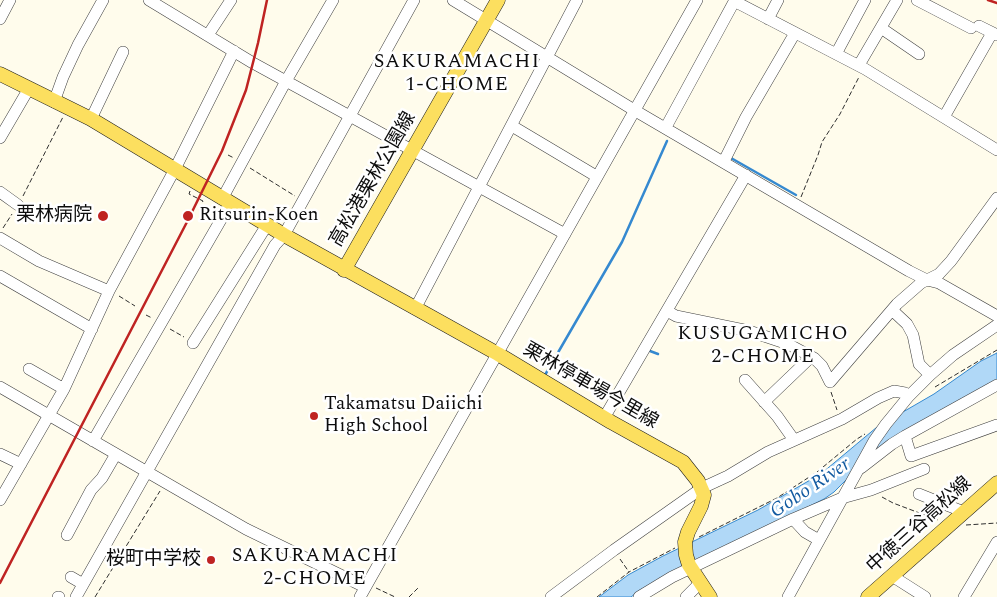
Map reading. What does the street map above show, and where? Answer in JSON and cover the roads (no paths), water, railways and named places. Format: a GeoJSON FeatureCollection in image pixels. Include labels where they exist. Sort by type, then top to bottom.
{"type":"FeatureCollection","features":[{"type":"Feature","properties":{"kind":"main road","name":"高松港栗林公園線"},"geometry":{"type":"LineString","coordinates":[[0,74],[28,90],[91,120],[344,270],[498,0]]}},
{"type":"Feature","properties":{"kind":"main road","name":"栗林停車場今里線"},"geometry":{"type":"LineString","coordinates":[[344,270],[498,354],[604,418],[683,462],[702,488]]}},
{"type":"Feature","properties":{"kind":"main road","name":"中徳三谷高松線"},"geometry":{"type":"LineString","coordinates":[[868,597],[997,483]]}},
{"type":"Feature","properties":{"kind":"main road"},"geometry":{"type":"LineString","coordinates":[[702,488],[703,501],[690,526],[685,544],[690,567],[710,597]]}},
{"type":"Feature","properties":{"kind":"street"},"geometry":{"type":"LineString","coordinates":[[0,19],[10,0]]}},
{"type":"Feature","properties":{"kind":"street"},"geometry":{"type":"LineString","coordinates":[[54,102],[78,45],[103,0]]}},
{"type":"Feature","properties":{"kind":"street"},"geometry":{"type":"LineString","coordinates":[[150,0],[286,81],[565,234]]}},
{"type":"Feature","properties":{"kind":"street"},"geometry":{"type":"LineString","coordinates":[[208,35],[232,0]]}},
{"type":"Feature","properties":{"kind":"street"},"geometry":{"type":"LineString","coordinates":[[93,441],[161,324],[226,201],[243,163],[286,81],[332,0]]}},
{"type":"Feature","properties":{"kind":"street"},"geometry":{"type":"LineString","coordinates":[[76,597],[271,252],[284,235],[414,0]]}},
{"type":"Feature","properties":{"kind":"street"},"geometry":{"type":"LineString","coordinates":[[453,0],[634,110],[927,280],[939,283],[997,316]]}},
{"type":"Feature","properties":{"kind":"street"},"geometry":{"type":"LineString","coordinates":[[415,309],[577,0]]}},
{"type":"Feature","properties":{"kind":"street"},"geometry":{"type":"LineString","coordinates":[[0,387],[246,529],[364,589],[498,354],[596,176],[698,0]]}},
{"type":"Feature","properties":{"kind":"street"},"geometry":{"type":"LineString","coordinates":[[768,19],[778,0]]}},
{"type":"Feature","properties":{"kind":"street"},"geometry":{"type":"LineString","coordinates":[[836,54],[865,0]]}},
{"type":"Feature","properties":{"kind":"street"},"geometry":{"type":"LineString","coordinates":[[862,67],[897,0]]}},
{"type":"Feature","properties":{"kind":"street"},"geometry":{"type":"LineString","coordinates":[[917,0],[994,34],[944,117]]}},
{"type":"Feature","properties":{"kind":"street"},"geometry":{"type":"LineString","coordinates":[[666,127],[731,2],[862,67],[997,150]]}},
{"type":"Feature","properties":{"kind":"street"},"geometry":{"type":"LineString","coordinates":[[881,28],[919,54]]}},
{"type":"Feature","properties":{"kind":"street"},"geometry":{"type":"LineString","coordinates":[[729,164],[746,117],[795,33]]}},
{"type":"Feature","properties":{"kind":"street"},"geometry":{"type":"LineString","coordinates":[[0,500],[64,389],[109,291],[175,169],[234,51]]}},
{"type":"Feature","properties":{"kind":"street"},"geometry":{"type":"LineString","coordinates":[[91,120],[123,52]]}},
{"type":"Feature","properties":{"kind":"street"},"geometry":{"type":"LineString","coordinates":[[0,138],[28,90]]}},
{"type":"Feature","properties":{"kind":"street"},"geometry":{"type":"LineString","coordinates":[[512,126],[596,176]]}},
{"type":"Feature","properties":{"kind":"street"},"geometry":{"type":"LineString","coordinates":[[604,418],[746,175]]}},
{"type":"Feature","properties":{"kind":"street"},"geometry":{"type":"LineString","coordinates":[[0,192],[18,204]]}},
{"type":"Feature","properties":{"kind":"street"},"geometry":{"type":"LineString","coordinates":[[667,311],[676,316],[749,331],[788,344],[811,357],[822,366],[830,382],[892,310],[921,283],[939,274],[951,261],[993,213],[997,198]]}},
{"type":"Feature","properties":{"kind":"street"},"geometry":{"type":"LineString","coordinates":[[193,343],[267,225]]}},
{"type":"Feature","properties":{"kind":"street"},"geometry":{"type":"LineString","coordinates":[[0,238],[39,261],[109,291]]}},
{"type":"Feature","properties":{"kind":"street"},"geometry":{"type":"LineString","coordinates":[[0,276],[92,330]]}},
{"type":"Feature","properties":{"kind":"street"},"geometry":{"type":"LineString","coordinates":[[892,310],[907,324],[912,334],[919,364],[930,375]]}},
{"type":"Feature","properties":{"kind":"street"},"geometry":{"type":"LineString","coordinates":[[788,597],[874,441],[892,416],[930,375],[953,355],[997,324]]}},
{"type":"Feature","properties":{"kind":"street"},"geometry":{"type":"LineString","coordinates":[[764,402],[811,357]]}},
{"type":"Feature","properties":{"kind":"street"},"geometry":{"type":"LineString","coordinates":[[28,369],[64,389]]}},
{"type":"Feature","properties":{"kind":"street"},"geometry":{"type":"LineString","coordinates":[[745,380],[794,440]]}},
{"type":"Feature","properties":{"kind":"street"},"geometry":{"type":"LineString","coordinates":[[856,473],[892,444],[997,385]]}},
{"type":"Feature","properties":{"kind":"street"},"geometry":{"type":"LineString","coordinates":[[551,597],[702,488],[794,440],[842,419],[878,398],[894,391],[905,393],[909,396]]}},
{"type":"Feature","properties":{"kind":"street"},"geometry":{"type":"LineString","coordinates":[[905,436],[911,456],[997,425]]}},
{"type":"Feature","properties":{"kind":"street"},"geometry":{"type":"LineString","coordinates":[[0,454],[21,464]]}},
{"type":"Feature","properties":{"kind":"street"},"geometry":{"type":"LineString","coordinates":[[67,535],[91,490],[102,478],[116,454]]}},
{"type":"Feature","properties":{"kind":"street"},"geometry":{"type":"LineString","coordinates":[[639,597],[690,567],[793,519],[842,498],[871,490],[924,469]]}},
{"type":"Feature","properties":{"kind":"street"},"geometry":{"type":"LineString","coordinates":[[919,494],[964,512]]}},
{"type":"Feature","properties":{"kind":"street"},"geometry":{"type":"LineString","coordinates":[[793,519],[804,532],[819,540]]}},
{"type":"Feature","properties":{"kind":"street"},"geometry":{"type":"LineString","coordinates":[[964,597],[997,542]]}},
{"type":"Feature","properties":{"kind":"street"},"geometry":{"type":"LineString","coordinates":[[892,576],[925,597]]}},
{"type":"Feature","properties":{"kind":"street"},"geometry":{"type":"LineString","coordinates":[[70,577],[83,584]]}},
{"type":"Feature","properties":{"kind":"street"},"geometry":{"type":"LineString","coordinates":[[686,597],[700,583]]}},
{"type":"Feature","properties":{"kind":"water","name":"Gobo River"},"geometry":{"type":"Polygon","coordinates":[[[997,353],[997,381],[856,470],[834,492],[824,499],[640,590],[631,597],[599,597],[628,575],[758,510],[822,473],[877,427],[934,394],[981,361],[997,353]]]}},
{"type":"Feature","properties":{"kind":"waterway"},"geometry":{"type":"LineString","coordinates":[[545,375],[622,242],[667,141]]}},
{"type":"Feature","properties":{"kind":"waterway"},"geometry":{"type":"LineString","coordinates":[[731,158],[796,195]]}},
{"type":"Feature","properties":{"kind":"waterway"},"geometry":{"type":"LineString","coordinates":[[650,351],[658,354]]}},
{"type":"Feature","properties":{"kind":"railway"},"geometry":{"type":"LineString","coordinates":[[0,583],[222,151],[246,90],[267,0]]}},
{"type":"Feature","properties":{"kind":"railway"},"geometry":{"type":"LineString","coordinates":[[988,0],[997,3]]}},
{"type":"Feature","properties":{"kind":"place","name":"栗林病院"},"geometry":{"type":"Point","coordinates":[103,216]}},
{"type":"Feature","properties":{"kind":"place","name":"Ritsurin-Koen"},"geometry":{"type":"Point","coordinates":[188,216]}},
{"type":"Feature","properties":{"kind":"place","name":"Takamatsu Daiichi High School"},"geometry":{"type":"Point","coordinates":[314,416]}},
{"type":"Feature","properties":{"kind":"place","name":"桜町中学校"},"geometry":{"type":"Point","coordinates":[211,560]}},
{"type":"Feature","properties":{"kind":"district","name":"SAKURAMACHI 1-CHOME"},"geometry":{"type":"Point","coordinates":[457,74]}},
{"type":"Feature","properties":{"kind":"district","name":"KUSUGAMICHO 2-CHOME"},"geometry":{"type":"Point","coordinates":[763,346]}},
{"type":"Feature","properties":{"kind":"district","name":"SAKURAMACHI 2-CHOME"},"geometry":{"type":"Point","coordinates":[315,568]}}]}
